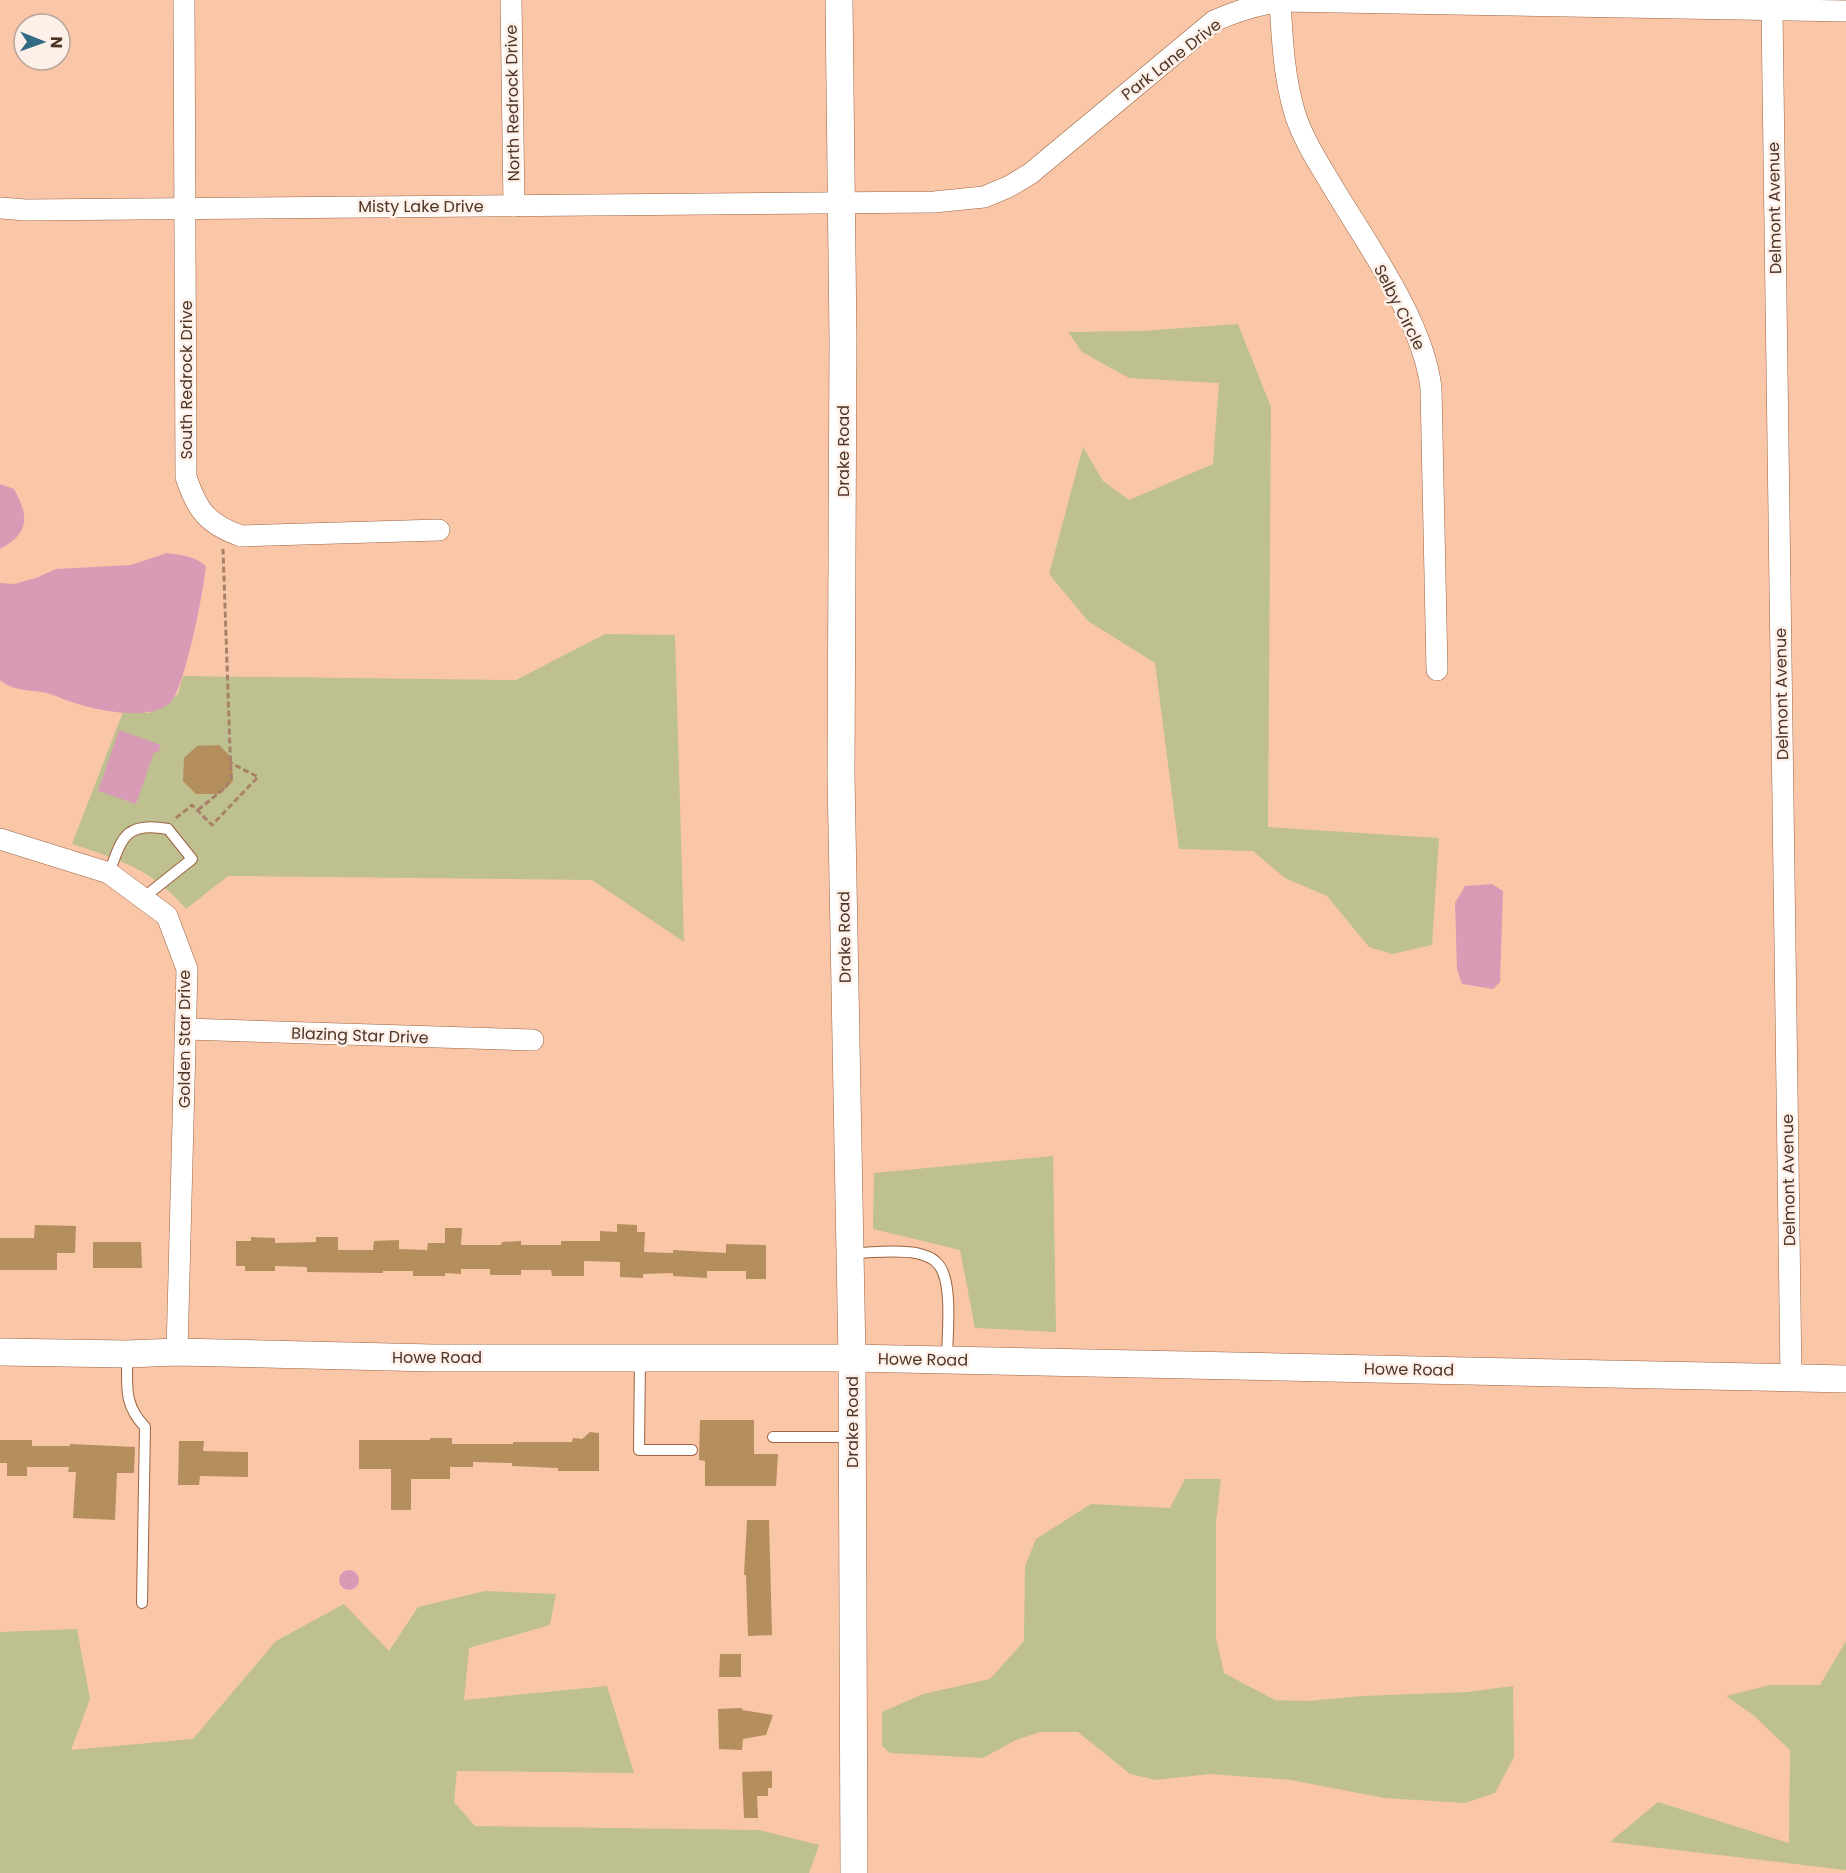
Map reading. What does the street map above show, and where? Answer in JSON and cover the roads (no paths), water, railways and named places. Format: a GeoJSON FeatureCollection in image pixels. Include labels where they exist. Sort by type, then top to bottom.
{"type":"FeatureCollection","features":[{"type":"Feature","properties":{"kind":"street","name":"South Redrock Drive"},"geometry":{"type":"LineString","coordinates":[[184,0],[186,477],[193,497],[204,514],[222,529],[241,536],[439,530]]}},
{"type":"Feature","properties":{"kind":"street","name":"North Redrock Drive"},"geometry":{"type":"LineString","coordinates":[[511,0],[514,206]]}},
{"type":"Feature","properties":{"kind":"street","name":"Drake Road"},"geometry":{"type":"LineString","coordinates":[[839,0],[843,364],[841,774],[852,1358],[854,1873]]}},
{"type":"Feature","properties":{"kind":"street","name":"Park Lane Drive"},"geometry":{"type":"LineString","coordinates":[[841,202],[934,202],[984,197],[1008,187],[1030,174],[1214,21],[1240,10],[1280,1],[1846,11]]}},
{"type":"Feature","properties":{"kind":"street","name":"Selby Circle"},"geometry":{"type":"LineString","coordinates":[[1280,1],[1288,82],[1296,115],[1314,156],[1401,302],[1416,333],[1429,370],[1432,400],[1437,670]]}},
{"type":"Feature","properties":{"kind":"street","name":"Delmont Avenue"},"geometry":{"type":"LineString","coordinates":[[1772,11],[1791,1377]]}},
{"type":"Feature","properties":{"kind":"street","name":"Misty Lake Drive"},"geometry":{"type":"LineString","coordinates":[[0,208],[26,210],[841,202]]}},
{"type":"Feature","properties":{"kind":"street","name":"Golden Star Drive"},"geometry":{"type":"LineString","coordinates":[[0,839],[109,873],[167,916],[187,969],[177,1352]]}},
{"type":"Feature","properties":{"kind":"street","name":"Blazing Star Drive"},"geometry":{"type":"LineString","coordinates":[[186,1029],[533,1041]]}},
{"type":"Feature","properties":{"kind":"street","name":"Howe Road"},"geometry":{"type":"LineString","coordinates":[[0,1352],[127,1354],[177,1352],[433,1358],[852,1358],[1846,1379]]}},
{"type":"Feature","properties":{"kind":"lane"},"geometry":{"type":"LineString","coordinates":[[109,873],[120,843],[134,828],[152,826],[168,829],[192,859],[143,898]]}},
{"type":"Feature","properties":{"kind":"lane"},"geometry":{"type":"LineString","coordinates":[[850,1253],[913,1252],[938,1263],[945,1276],[948,1290],[947,1360]]}},
{"type":"Feature","properties":{"kind":"lane"},"geometry":{"type":"LineString","coordinates":[[127,1354],[129,1407],[145,1427],[142,1603]]}},
{"type":"Feature","properties":{"kind":"lane"},"geometry":{"type":"LineString","coordinates":[[640,1358],[639,1450],[692,1450]]}},
{"type":"Feature","properties":{"kind":"lane"},"geometry":{"type":"LineString","coordinates":[[773,1437],[852,1437]]}}]}
